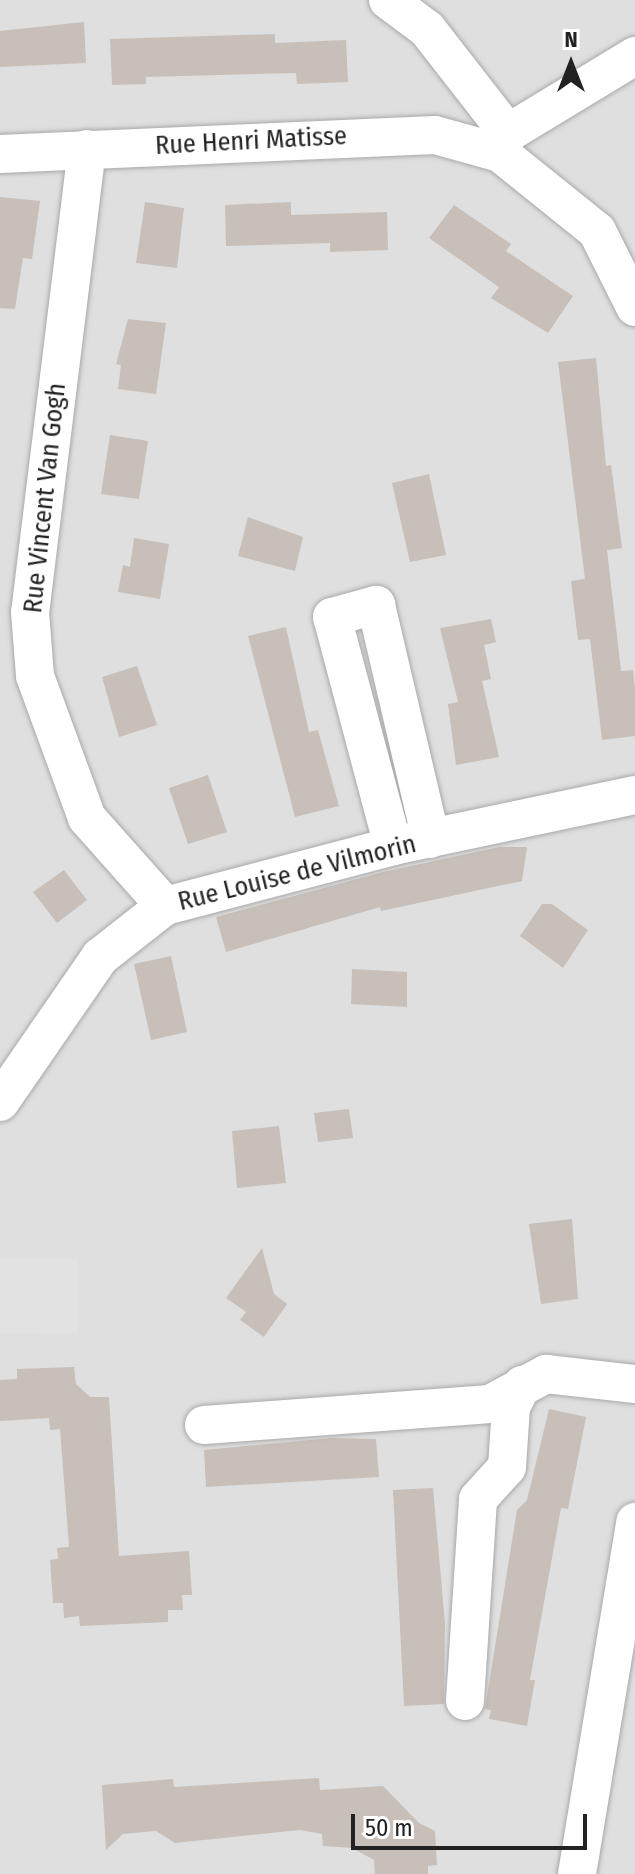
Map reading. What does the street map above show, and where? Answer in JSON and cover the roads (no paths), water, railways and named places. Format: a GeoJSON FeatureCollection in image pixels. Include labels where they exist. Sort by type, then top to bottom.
{"type":"FeatureCollection","features":[{"type":"Feature","properties":{"kind":"street"},"geometry":{"type":"LineString","coordinates":[[388,0],[427,29],[504,143],[597,231],[635,307]]}},
{"type":"Feature","properties":{"kind":"street"},"geometry":{"type":"LineString","coordinates":[[504,143],[635,56]]}},
{"type":"Feature","properties":{"kind":"street","name":"Rue Henri Matisse"},"geometry":{"type":"LineString","coordinates":[[0,154],[435,135],[504,143]]}},
{"type":"Feature","properties":{"kind":"street","name":"Rue Vincent Van Gogh"},"geometry":{"type":"LineString","coordinates":[[87,149],[30,612],[35,676],[87,818],[165,906]]}},
{"type":"Feature","properties":{"kind":"street"},"geometry":{"type":"LineString","coordinates":[[393,846],[332,617],[376,605],[431,839]]}},
{"type":"Feature","properties":{"kind":"street","name":"Rue Louise de Vilmorin"},"geometry":{"type":"LineString","coordinates":[[0,1102],[100,957],[165,906],[393,846],[635,795]]}},
{"type":"Feature","properties":{"kind":"street"},"geometry":{"type":"LineString","coordinates":[[204,1425],[490,1404],[546,1374],[635,1384]]}},
{"type":"Feature","properties":{"kind":"street"},"geometry":{"type":"LineString","coordinates":[[465,1701],[478,1499],[507,1467],[511,1407],[522,1385]]}},
{"type":"Feature","properties":{"kind":"street"},"geometry":{"type":"LineString","coordinates":[[577,1874],[626,1620],[635,1522]]}}]}
